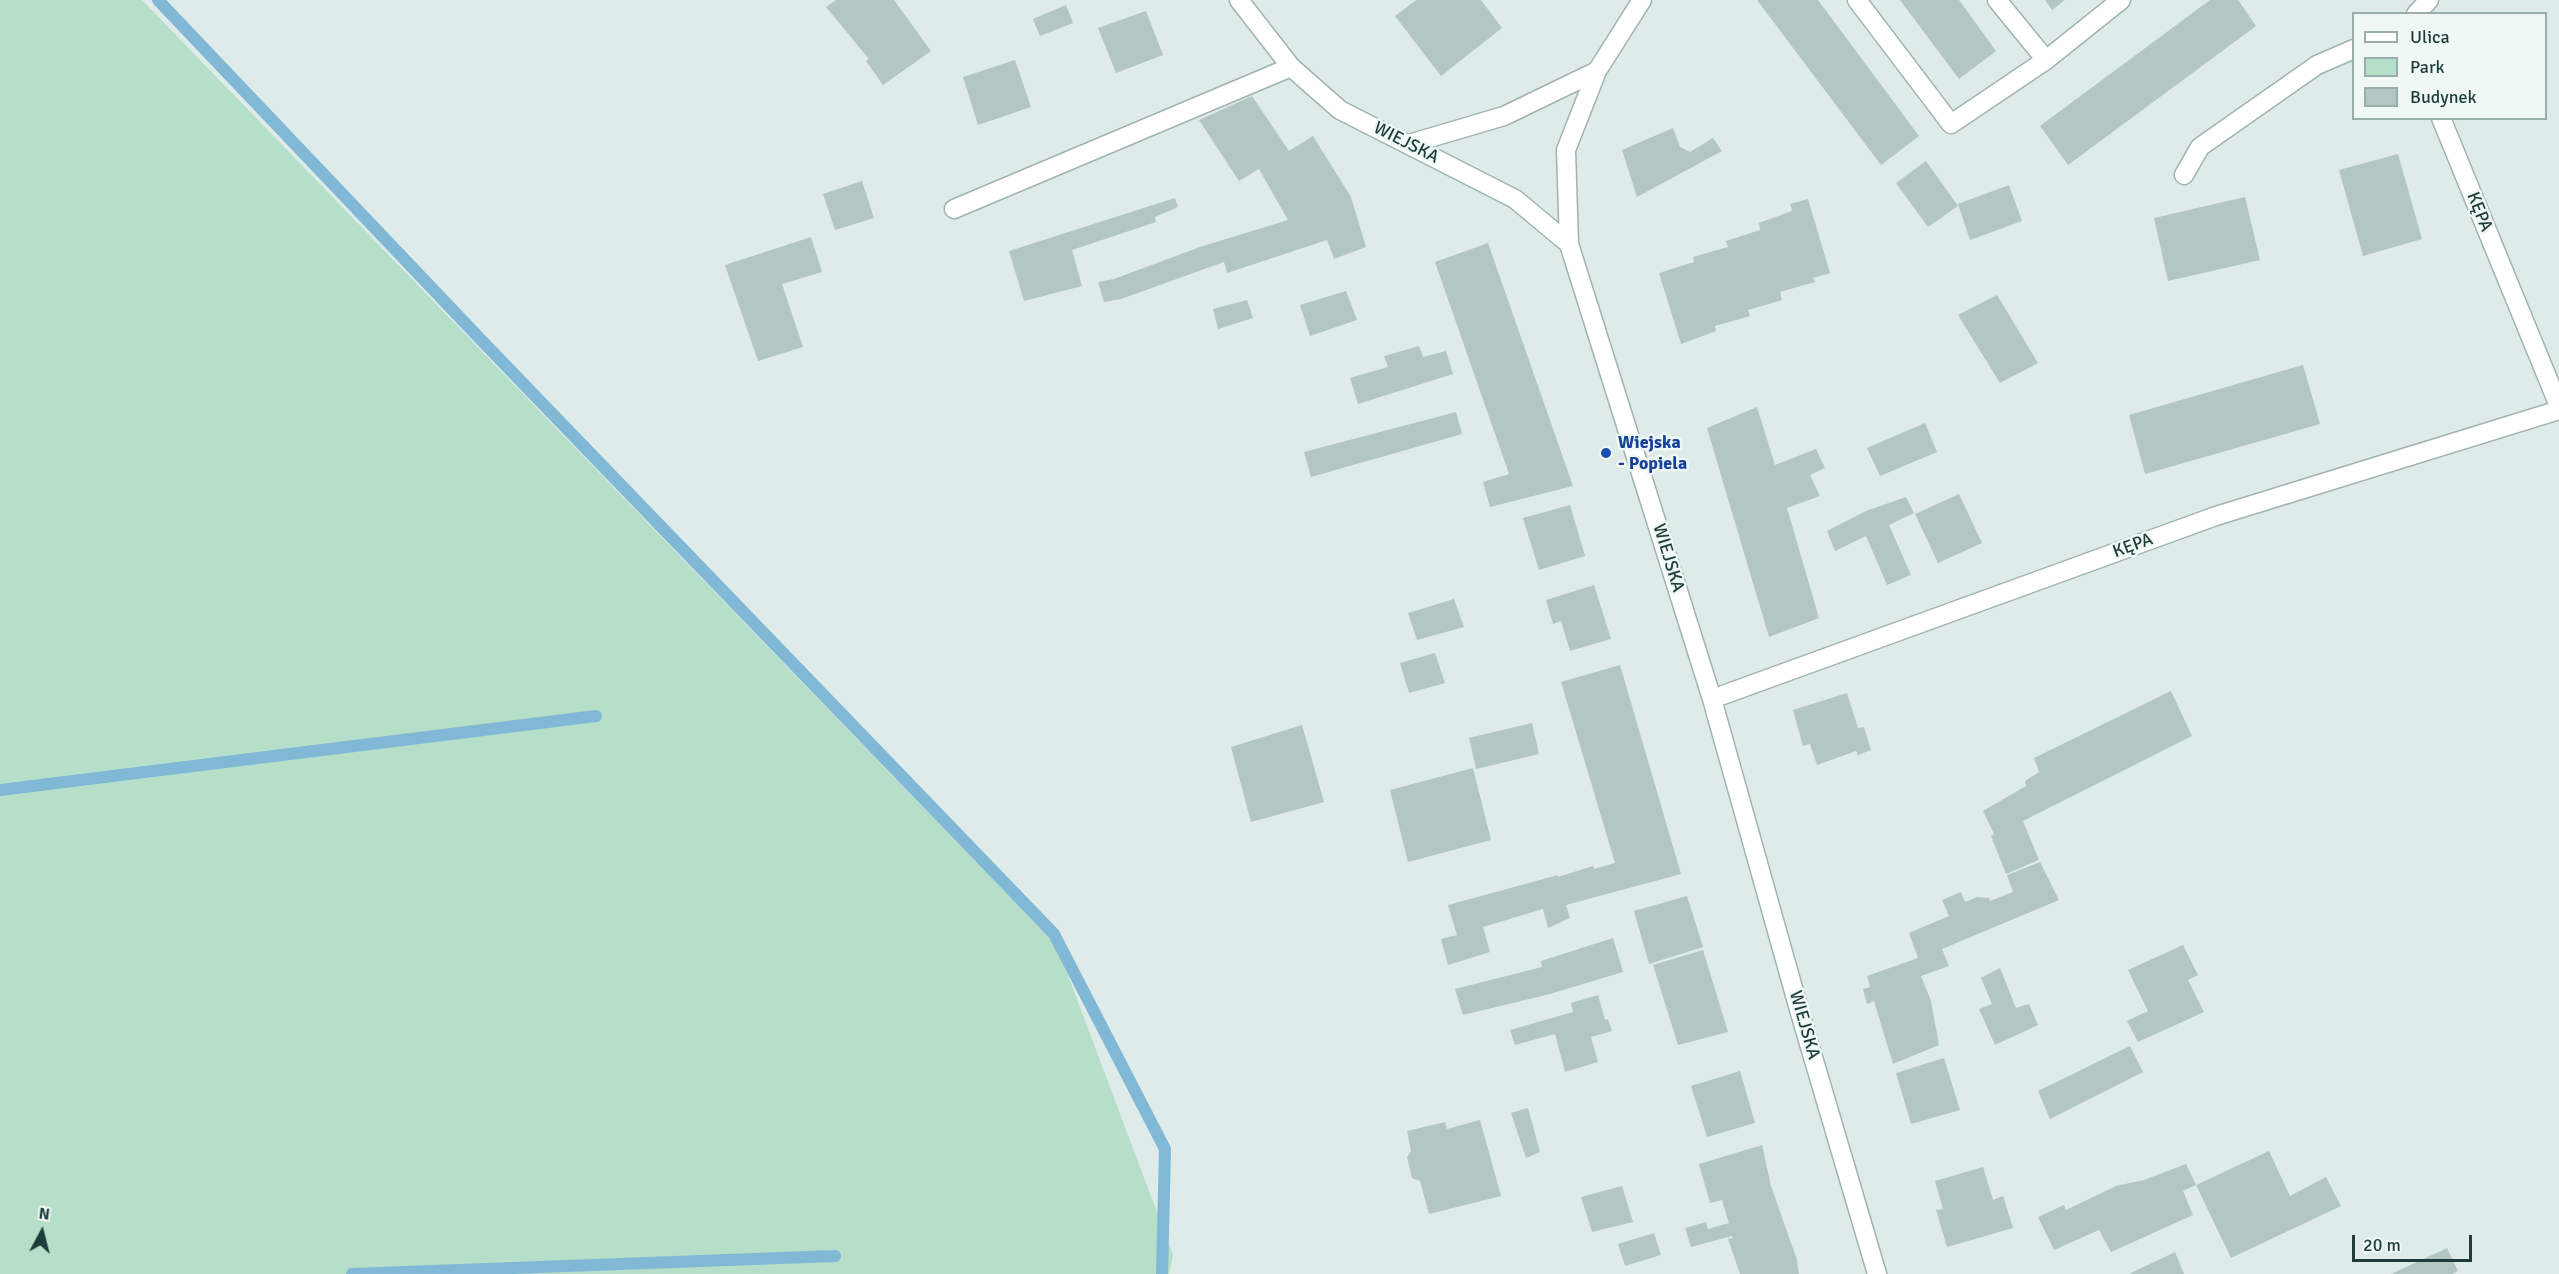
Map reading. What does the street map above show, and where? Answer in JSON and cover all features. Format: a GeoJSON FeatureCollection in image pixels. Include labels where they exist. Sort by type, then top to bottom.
{"type":"FeatureCollection","features":[{"type":"Feature","properties":{"kind":"street","name":"WIEJSKA"},"geometry":{"type":"LineString","coordinates":[[1239,0],[1291,67],[1340,110],[1515,199],[1569,244],[1712,699],[1800,1013],[1877,1274]]}},
{"type":"Feature","properties":{"kind":"street"},"geometry":{"type":"LineString","coordinates":[[1569,244],[1566,150],[1597,71],[1642,0]]}},
{"type":"Feature","properties":{"kind":"street"},"geometry":{"type":"LineString","coordinates":[[1857,0],[1951,124],[2046,60],[2121,0]]}},
{"type":"Feature","properties":{"kind":"street"},"geometry":{"type":"LineString","coordinates":[[1997,0],[2046,60]]}},
{"type":"Feature","properties":{"kind":"street"},"geometry":{"type":"LineString","coordinates":[[2418,12],[2429,0]]}},
{"type":"Feature","properties":{"kind":"street"},"geometry":{"type":"LineString","coordinates":[[2184,175],[2200,147],[2317,65],[2352,50]]}},
{"type":"Feature","properties":{"kind":"street"},"geometry":{"type":"LineString","coordinates":[[954,209],[1291,67]]}},
{"type":"Feature","properties":{"kind":"street"},"geometry":{"type":"LineString","coordinates":[[1409,144],[1504,116],[1597,71]]}},
{"type":"Feature","properties":{"kind":"street","name":"KĘPA"},"geometry":{"type":"LineString","coordinates":[[1712,699],[2216,516],[2559,408],[2442,120]]}},
{"type":"Feature","properties":{"kind":"green space"},"geometry":{"type":"Polygon","coordinates":[[[0,0],[142,0],[1057,946],[1173,1255],[1169,1274],[0,1274],[0,0]]]}},
{"type":"Feature","properties":{"kind":"building"},"geometry":{"type":"Polygon","coordinates":[[[836,0],[894,0],[931,51],[883,85],[866,61],[869,59],[826,7],[836,0]]]}},
{"type":"Feature","properties":{"kind":"building"},"geometry":{"type":"Polygon","coordinates":[[[1416,0],[1481,0],[1502,28],[1441,76],[1395,16],[1416,0]]]}},
{"type":"Feature","properties":{"kind":"building"},"geometry":{"type":"Polygon","coordinates":[[[1757,0],[1818,0],[1919,136],[1881,165],[1757,0]]]}},
{"type":"Feature","properties":{"kind":"building"},"geometry":{"type":"Polygon","coordinates":[[[1900,0],[1959,0],[1996,51],[1959,79],[1900,0]]]}},
{"type":"Feature","properties":{"kind":"building"},"geometry":{"type":"Polygon","coordinates":[[[2045,0],[2065,0],[2052,10],[2045,0]]]}},
{"type":"Feature","properties":{"kind":"building"},"geometry":{"type":"Polygon","coordinates":[[[2210,0],[2238,0],[2256,26],[2068,165],[2040,126],[2210,0]]]}},
{"type":"Feature","properties":{"kind":"building"},"geometry":{"type":"Polygon","coordinates":[[[1066,5],[1073,23],[1040,36],[1033,19],[1066,5]]]}},
{"type":"Feature","properties":{"kind":"building"},"geometry":{"type":"Polygon","coordinates":[[[1146,11],[1163,55],[1116,73],[1098,28],[1146,11]]]}},
{"type":"Feature","properties":{"kind":"building"},"geometry":{"type":"Polygon","coordinates":[[[1015,60],[1031,107],[978,125],[963,77],[1015,60]]]}},
{"type":"Feature","properties":{"kind":"building"},"geometry":{"type":"Polygon","coordinates":[[[1252,96],[1289,151],[1313,136],[1351,197],[1366,247],[1334,259],[1327,240],[1227,273],[1224,262],[1121,299],[1104,302],[1098,282],[1114,279],[1200,247],[1288,220],[1259,169],[1239,181],[1199,120],[1252,96]]]}},
{"type":"Feature","properties":{"kind":"building"},"geometry":{"type":"Polygon","coordinates":[[[1673,128],[1680,147],[1690,152],[1713,138],[1722,151],[1637,197],[1622,150],[1673,128]]]}},
{"type":"Feature","properties":{"kind":"building"},"geometry":{"type":"Polygon","coordinates":[[[2398,154],[2422,239],[2363,256],[2339,170],[2398,154]]]}},
{"type":"Feature","properties":{"kind":"building"},"geometry":{"type":"Polygon","coordinates":[[[1926,161],[1958,206],[1928,227],[1896,183],[1926,161]]]}},
{"type":"Feature","properties":{"kind":"building"},"geometry":{"type":"Polygon","coordinates":[[[862,181],[874,218],[835,230],[823,194],[862,181]]]}},
{"type":"Feature","properties":{"kind":"building"},"geometry":{"type":"Polygon","coordinates":[[[2009,185],[2022,221],[1970,240],[1958,204],[2009,185]]]}},
{"type":"Feature","properties":{"kind":"building"},"geometry":{"type":"Polygon","coordinates":[[[2245,197],[2260,260],[2168,281],[2154,218],[2245,197]]]}},
{"type":"Feature","properties":{"kind":"building"},"geometry":{"type":"Polygon","coordinates":[[[1175,198],[1178,207],[1155,217],[1156,222],[1072,250],[1082,286],[1024,301],[1009,251],[1175,198]]]}},
{"type":"Feature","properties":{"kind":"building"},"geometry":{"type":"Polygon","coordinates":[[[1808,199],[1830,273],[1813,278],[1815,282],[1780,292],[1782,300],[1748,310],[1750,316],[1715,326],[1716,331],[1681,344],[1659,273],[1694,262],[1693,257],[1728,247],[1726,241],[1760,230],[1759,223],[1792,211],[1790,204],[1808,199]]]}},
{"type":"Feature","properties":{"kind":"building"},"geometry":{"type":"Polygon","coordinates":[[[811,237],[822,272],[782,284],[803,347],[758,361],[725,265],[811,237]]]}},
{"type":"Feature","properties":{"kind":"building"},"geometry":{"type":"Polygon","coordinates":[[[1488,243],[1573,486],[1490,507],[1483,482],[1509,474],[1435,262],[1488,243]]]}},
{"type":"Feature","properties":{"kind":"building"},"geometry":{"type":"Polygon","coordinates":[[[1346,291],[1357,320],[1310,336],[1300,305],[1346,291]]]}},
{"type":"Feature","properties":{"kind":"building"},"geometry":{"type":"Polygon","coordinates":[[[1997,295],[2038,363],[2000,383],[1958,315],[1997,295]]]}},
{"type":"Feature","properties":{"kind":"building"},"geometry":{"type":"Polygon","coordinates":[[[1247,300],[1253,318],[1218,329],[1213,309],[1247,300]]]}},
{"type":"Feature","properties":{"kind":"building"},"geometry":{"type":"Polygon","coordinates":[[[1419,346],[1423,357],[1446,351],[1453,374],[1358,404],[1350,378],[1388,367],[1384,356],[1419,346]]]}},
{"type":"Feature","properties":{"kind":"building"},"geometry":{"type":"Polygon","coordinates":[[[2303,365],[2320,424],[2145,474],[2129,415],[2303,365]]]}},
{"type":"Feature","properties":{"kind":"building"},"geometry":{"type":"Polygon","coordinates":[[[1757,407],[1775,465],[1816,449],[1825,468],[1810,475],[1820,496],[1787,508],[1819,618],[1769,637],[1707,428],[1757,407]]]}},
{"type":"Feature","properties":{"kind":"building"},"geometry":{"type":"Polygon","coordinates":[[[1456,412],[1462,434],[1311,477],[1304,452],[1456,412]]]}},
{"type":"Feature","properties":{"kind":"building"},"geometry":{"type":"Polygon","coordinates":[[[1925,423],[1937,452],[1880,476],[1867,448],[1925,423]]]}},
{"type":"Feature","properties":{"kind":"building"},"geometry":{"type":"Polygon","coordinates":[[[1959,494],[1982,543],[1938,563],[1915,514],[1959,494]]]}},
{"type":"Feature","properties":{"kind":"building"},"geometry":{"type":"Polygon","coordinates":[[[1906,497],[1914,513],[1889,525],[1911,575],[1887,585],[1866,536],[1835,551],[1827,531],[1866,511],[1906,497]]]}},
{"type":"Feature","properties":{"kind":"building"},"geometry":{"type":"Polygon","coordinates":[[[1570,505],[1585,556],[1539,570],[1523,518],[1570,505]]]}},
{"type":"Feature","properties":{"kind":"building"},"geometry":{"type":"Polygon","coordinates":[[[1594,585],[1611,639],[1570,651],[1561,621],[1553,624],[1546,600],[1594,585]]]}},
{"type":"Feature","properties":{"kind":"building"},"geometry":{"type":"Polygon","coordinates":[[[1454,599],[1464,627],[1417,640],[1408,613],[1454,599]]]}},
{"type":"Feature","properties":{"kind":"building"},"geometry":{"type":"Polygon","coordinates":[[[1435,653],[1445,683],[1409,693],[1400,663],[1435,653]]]}},
{"type":"Feature","properties":{"kind":"building"},"geometry":{"type":"Polygon","coordinates":[[[1620,665],[1681,874],[1566,905],[1570,918],[1548,928],[1543,909],[1483,927],[1490,952],[1448,965],[1441,939],[1457,935],[1448,905],[1593,866],[1594,869],[1615,863],[1561,682],[1620,665]]]}},
{"type":"Feature","properties":{"kind":"building"},"geometry":{"type":"Polygon","coordinates":[[[2171,691],[2192,736],[2023,821],[2039,860],[2006,874],[1991,836],[1994,834],[1983,811],[2026,786],[2025,781],[2039,772],[2034,758],[2171,691]]]}},
{"type":"Feature","properties":{"kind":"building"},"geometry":{"type":"Polygon","coordinates":[[[1847,693],[1858,728],[1864,727],[1871,750],[1858,755],[1856,751],[1817,765],[1810,744],[1803,746],[1793,710],[1847,693]]]}},
{"type":"Feature","properties":{"kind":"building"},"geometry":{"type":"Polygon","coordinates":[[[1532,723],[1539,754],[1476,769],[1469,738],[1532,723]]]}},
{"type":"Feature","properties":{"kind":"building"},"geometry":{"type":"Polygon","coordinates":[[[1302,725],[1324,802],[1251,822],[1231,747],[1302,725]]]}},
{"type":"Feature","properties":{"kind":"building"},"geometry":{"type":"Polygon","coordinates":[[[1473,768],[1491,840],[1408,862],[1390,790],[1473,768]]]}},
{"type":"Feature","properties":{"kind":"building"},"geometry":{"type":"Polygon","coordinates":[[[2040,862],[2059,900],[1942,949],[1949,966],[1921,976],[1931,1001],[1939,1045],[1893,1064],[1874,1001],[1867,1004],[1863,989],[1870,987],[1867,976],[1918,958],[1909,933],[1949,916],[1942,900],[1961,892],[1965,902],[1977,897],[1989,898],[1990,901],[2013,892],[2007,875],[2040,862]]]}},
{"type":"Feature","properties":{"kind":"building"},"geometry":{"type":"Polygon","coordinates":[[[1687,896],[1703,947],[1649,964],[1634,911],[1687,896]]]}},
{"type":"Feature","properties":{"kind":"building"},"geometry":{"type":"Polygon","coordinates":[[[1613,938],[1623,972],[1550,994],[1463,1015],[1455,989],[1542,967],[1541,961],[1613,938]]]}},
{"type":"Feature","properties":{"kind":"building"},"geometry":{"type":"Polygon","coordinates":[[[2183,945],[2198,975],[2188,980],[2204,1012],[2138,1042],[2127,1021],[2148,1011],[2128,970],[2183,945]]]}},
{"type":"Feature","properties":{"kind":"building"},"geometry":{"type":"Polygon","coordinates":[[[1703,950],[1728,1032],[1678,1045],[1653,965],[1703,950]]]}},
{"type":"Feature","properties":{"kind":"building"},"geometry":{"type":"Polygon","coordinates":[[[2000,968],[2016,1008],[2029,1004],[2038,1025],[1995,1045],[1979,1009],[1992,1004],[1981,978],[2000,968]]]}},
{"type":"Feature","properties":{"kind":"building"},"geometry":{"type":"Polygon","coordinates":[[[1598,995],[1605,1020],[1608,1019],[1612,1031],[1591,1037],[1598,1062],[1565,1072],[1555,1034],[1515,1045],[1510,1030],[1573,1012],[1571,1003],[1598,995]]]}},
{"type":"Feature","properties":{"kind":"building"},"geometry":{"type":"Polygon","coordinates":[[[2130,1046],[2143,1072],[2050,1119],[2038,1091],[2130,1046]]]}},
{"type":"Feature","properties":{"kind":"building"},"geometry":{"type":"Polygon","coordinates":[[[1944,1058],[1960,1110],[1911,1124],[1896,1073],[1944,1058]]]}},
{"type":"Feature","properties":{"kind":"building"},"geometry":{"type":"Polygon","coordinates":[[[1740,1071],[1755,1123],[1707,1137],[1691,1086],[1740,1071]]]}},
{"type":"Feature","properties":{"kind":"building"},"geometry":{"type":"Polygon","coordinates":[[[1528,1108],[1540,1152],[1526,1158],[1511,1113],[1528,1108]]]}},
{"type":"Feature","properties":{"kind":"building"},"geometry":{"type":"Polygon","coordinates":[[[1480,1120],[1501,1196],[1429,1214],[1420,1181],[1412,1178],[1407,1157],[1411,1151],[1407,1131],[1445,1122],[1447,1129],[1480,1120]]]}},
{"type":"Feature","properties":{"kind":"building"},"geometry":{"type":"Polygon","coordinates":[[[1762,1145],[1771,1186],[1797,1260],[1799,1274],[1740,1274],[1728,1239],[1733,1238],[1732,1236],[1691,1247],[1685,1228],[1706,1222],[1708,1229],[1729,1223],[1722,1200],[1710,1203],[1699,1164],[1762,1145]]]}},
{"type":"Feature","properties":{"kind":"building"},"geometry":{"type":"Polygon","coordinates":[[[2269,1151],[2290,1196],[2326,1177],[2341,1206],[2231,1258],[2196,1185],[2269,1151]]]}},
{"type":"Feature","properties":{"kind":"building"},"geometry":{"type":"Polygon","coordinates":[[[2186,1164],[2196,1185],[2183,1191],[2193,1215],[2111,1252],[2099,1230],[2054,1250],[2038,1217],[2064,1205],[2066,1210],[2116,1186],[2144,1180],[2186,1164]]]}},
{"type":"Feature","properties":{"kind":"building"},"geometry":{"type":"Polygon","coordinates":[[[1983,1167],[1993,1200],[2003,1196],[2013,1228],[1947,1247],[1936,1210],[1943,1209],[1935,1181],[1983,1167]]]}},
{"type":"Feature","properties":{"kind":"building"},"geometry":{"type":"Polygon","coordinates":[[[1622,1186],[1633,1222],[1592,1232],[1581,1197],[1622,1186]]]}},
{"type":"Feature","properties":{"kind":"building"},"geometry":{"type":"Polygon","coordinates":[[[1654,1233],[1661,1255],[1625,1266],[1618,1244],[1654,1233]]]}},
{"type":"Feature","properties":{"kind":"building"},"geometry":{"type":"Polygon","coordinates":[[[2447,1248],[2458,1271],[2452,1274],[2391,1274],[2447,1248]]]}},
{"type":"Feature","properties":{"kind":"building"},"geometry":{"type":"Polygon","coordinates":[[[2175,1252],[2184,1274],[2129,1274],[2175,1252]]]}},
{"type":"Feature","properties":{"kind":"waterway"},"geometry":{"type":"LineString","coordinates":[[158,0],[485,344],[1054,934],[1165,1149],[1162,1274]]}},
{"type":"Feature","properties":{"kind":"waterway"},"geometry":{"type":"LineString","coordinates":[[0,790],[596,716]]}},
{"type":"Feature","properties":{"kind":"waterway"},"geometry":{"type":"LineString","coordinates":[[352,1274],[835,1256]]}},
{"type":"Feature","properties":{"kind":"place","name":"Wiejska - Popiela"},"geometry":{"type":"Point","coordinates":[1606,453]}}]}
